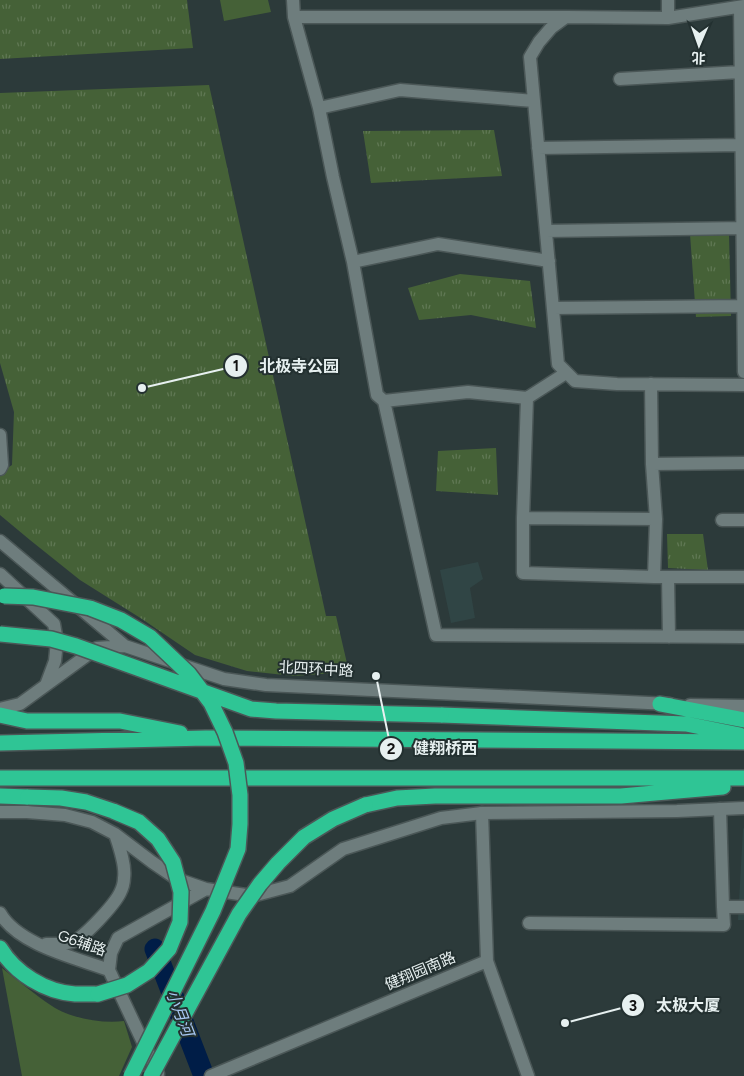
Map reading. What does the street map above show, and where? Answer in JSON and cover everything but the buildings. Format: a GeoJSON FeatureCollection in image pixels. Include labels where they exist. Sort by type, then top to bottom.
{"type":"FeatureCollection","features":[{"type":"Feature","properties":{"kind":"highway"},"geometry":{"type":"LineString","coordinates":[[0,597],[33,597],[90,608],[121,620],[150,637],[189,674],[211,703],[225,732],[236,763],[240,795],[238,849],[213,910],[131,1076]]}},
{"type":"Feature","properties":{"kind":"highway"},"geometry":{"type":"LineString","coordinates":[[0,634],[51,639],[76,646],[251,709],[686,724],[744,736]]}},
{"type":"Feature","properties":{"kind":"highway"},"geometry":{"type":"LineString","coordinates":[[660,704],[744,720]]}},
{"type":"Feature","properties":{"kind":"highway"},"geometry":{"type":"LineString","coordinates":[[0,715],[27,721],[120,721],[206,738]]}},
{"type":"Feature","properties":{"kind":"highway"},"geometry":{"type":"LineString","coordinates":[[0,743],[206,738],[744,742]]}},
{"type":"Feature","properties":{"kind":"highway"},"geometry":{"type":"LineString","coordinates":[[0,778],[744,778]]}},
{"type":"Feature","properties":{"kind":"highway"},"geometry":{"type":"LineString","coordinates":[[151,1076],[239,914],[260,884],[304,836],[333,818],[365,805],[397,798],[435,796],[621,796],[744,785]]}},
{"type":"Feature","properties":{"kind":"highway"},"geometry":{"type":"LineString","coordinates":[[0,796],[61,798],[86,802],[139,822],[158,839],[173,862],[181,892],[180,922],[169,949],[148,970],[127,985],[98,994],[73,994],[48,988],[26,976],[7,959],[0,948]]}},
{"type":"Feature","properties":{"kind":"street"},"geometry":{"type":"LineString","coordinates":[[293,0],[294,17],[319,108],[353,262],[377,395],[384,401],[436,635],[744,637]]}},
{"type":"Feature","properties":{"kind":"street"},"geometry":{"type":"LineString","coordinates":[[668,0],[668,18]]}},
{"type":"Feature","properties":{"kind":"street"},"geometry":{"type":"LineString","coordinates":[[294,17],[668,18],[742,6],[740,72],[744,372]]}},
{"type":"Feature","properties":{"kind":"street"},"geometry":{"type":"LineString","coordinates":[[566,17],[551,28],[539,42],[530,57],[558,364],[575,381],[617,384],[744,385]]}},
{"type":"Feature","properties":{"kind":"street"},"geometry":{"type":"LineString","coordinates":[[620,79],[740,72]]}},
{"type":"Feature","properties":{"kind":"street"},"geometry":{"type":"LineString","coordinates":[[319,108],[400,90],[534,101]]}},
{"type":"Feature","properties":{"kind":"street"},"geometry":{"type":"LineString","coordinates":[[538,148],[741,145]]}},
{"type":"Feature","properties":{"kind":"street"},"geometry":{"type":"LineString","coordinates":[[546,231],[743,228]]}},
{"type":"Feature","properties":{"kind":"street"},"geometry":{"type":"LineString","coordinates":[[353,262],[438,244],[548,261]]}},
{"type":"Feature","properties":{"kind":"street"},"geometry":{"type":"LineString","coordinates":[[553,308],[744,306]]}},
{"type":"Feature","properties":{"kind":"street"},"geometry":{"type":"LineString","coordinates":[[384,401],[468,392],[527,398],[566,373]]}},
{"type":"Feature","properties":{"kind":"street"},"geometry":{"type":"LineString","coordinates":[[651,384],[652,464],[656,519],[654,577]]}},
{"type":"Feature","properties":{"kind":"street"},"geometry":{"type":"LineString","coordinates":[[527,398],[522,573],[654,577],[744,577]]}},
{"type":"Feature","properties":{"kind":"street"},"geometry":{"type":"LineString","coordinates":[[0,435],[2,465],[0,469]]}},
{"type":"Feature","properties":{"kind":"street"},"geometry":{"type":"LineString","coordinates":[[652,464],[744,463]]}},
{"type":"Feature","properties":{"kind":"street"},"geometry":{"type":"LineString","coordinates":[[523,518],[656,519]]}},
{"type":"Feature","properties":{"kind":"street"},"geometry":{"type":"LineString","coordinates":[[722,520],[744,520]]}},
{"type":"Feature","properties":{"kind":"street"},"geometry":{"type":"LineString","coordinates":[[0,541],[125,646]]}},
{"type":"Feature","properties":{"kind":"street"},"geometry":{"type":"LineString","coordinates":[[0,574],[54,624],[57,641],[55,660],[46,685]]}},
{"type":"Feature","properties":{"kind":"street"},"geometry":{"type":"LineString","coordinates":[[668,577],[669,636]]}},
{"type":"Feature","properties":{"kind":"street","name":"北四环中路"},"geometry":{"type":"LineString","coordinates":[[0,709],[20,704],[97,648],[125,646],[224,679],[266,684],[660,704],[744,706]]}},
{"type":"Feature","properties":{"kind":"street"},"geometry":{"type":"LineString","coordinates":[[0,812],[65,815],[92,822],[115,834],[177,878],[206,889],[252,896],[290,886],[342,849],[441,818],[482,813],[677,811],[744,808]]}},
{"type":"Feature","properties":{"kind":"street"},"geometry":{"type":"LineString","coordinates":[[529,923],[724,925],[720,809]]}},
{"type":"Feature","properties":{"kind":"street"},"geometry":{"type":"LineString","coordinates":[[482,813],[487,960],[528,1076]]}},
{"type":"Feature","properties":{"kind":"street"},"geometry":{"type":"LineString","coordinates":[[37,944],[73,942],[85,934],[112,905],[120,892],[125,877],[115,834]]}},
{"type":"Feature","properties":{"kind":"street"},"geometry":{"type":"LineString","coordinates":[[109,970],[111,953],[118,938],[206,889]]}},
{"type":"Feature","properties":{"kind":"street"},"geometry":{"type":"LineString","coordinates":[[723,906],[744,907]]}},
{"type":"Feature","properties":{"kind":"street","name":"G6辅路"},"geometry":{"type":"LineString","coordinates":[[0,913],[18,932],[37,944],[109,970],[159,1076]]}},
{"type":"Feature","properties":{"kind":"street","name":"健翔园南路"},"geometry":{"type":"LineString","coordinates":[[211,1076],[487,960]]}},
{"type":"Feature","properties":{"kind":"shaded area"},"geometry":{"type":"Polygon","coordinates":[[[478,562],[483,579],[470,588],[475,618],[451,623],[440,570],[478,562]]]}},
{"type":"Feature","properties":{"kind":"shaded area"},"geometry":{"type":"Polygon","coordinates":[[[743,829],[744,920],[738,920],[743,829]]]}},
{"type":"Feature","properties":{"kind":"green space"},"geometry":{"type":"Polygon","coordinates":[[[0,0],[187,0],[193,48],[0,59],[0,0]]]}},
{"type":"Feature","properties":{"kind":"green space"},"geometry":{"type":"Polygon","coordinates":[[[220,0],[268,0],[271,12],[224,21],[220,0]]]}},
{"type":"Feature","properties":{"kind":"green space"},"geometry":{"type":"Polygon","coordinates":[[[209,85],[326,616],[336,616],[349,672],[294,676],[247,671],[195,655],[80,580],[0,515],[0,473],[12,465],[14,412],[0,363],[0,93],[209,85]]]}},
{"type":"Feature","properties":{"kind":"green space"},"geometry":{"type":"Polygon","coordinates":[[[494,130],[502,176],[371,183],[363,131],[494,130]]]}},
{"type":"Feature","properties":{"kind":"green space"},"geometry":{"type":"Polygon","coordinates":[[[690,234],[729,234],[731,316],[696,317],[690,234]]]}},
{"type":"Feature","properties":{"kind":"green space"},"geometry":{"type":"Polygon","coordinates":[[[460,274],[530,281],[536,328],[471,315],[419,320],[408,288],[460,274]]]}},
{"type":"Feature","properties":{"kind":"green space"},"geometry":{"type":"Polygon","coordinates":[[[496,448],[498,495],[436,491],[438,451],[496,448]]]}},
{"type":"Feature","properties":{"kind":"green space"},"geometry":{"type":"Polygon","coordinates":[[[667,534],[703,534],[708,570],[668,568],[667,534]]]}},
{"type":"Feature","properties":{"kind":"green space"},"geometry":{"type":"Polygon","coordinates":[[[2,968],[39,997],[68,1014],[106,1022],[124,1021],[132,1047],[119,1076],[22,1076],[2,968]]]}},
{"type":"Feature","properties":{"kind":"waterway","name":"小月河"},"geometry":{"type":"LineString","coordinates":[[155,949],[204,1076]]}},
{"type":"Feature","properties":{"kind":"place","name":"北极寺公园"},"geometry":{"type":"Point","coordinates":[142,388]}},
{"type":"Feature","properties":{"kind":"place","name":"健翔桥西"},"geometry":{"type":"Point","coordinates":[376,676]}},
{"type":"Feature","properties":{"kind":"place","name":"太极大厦"},"geometry":{"type":"Point","coordinates":[565,1023]}}]}
